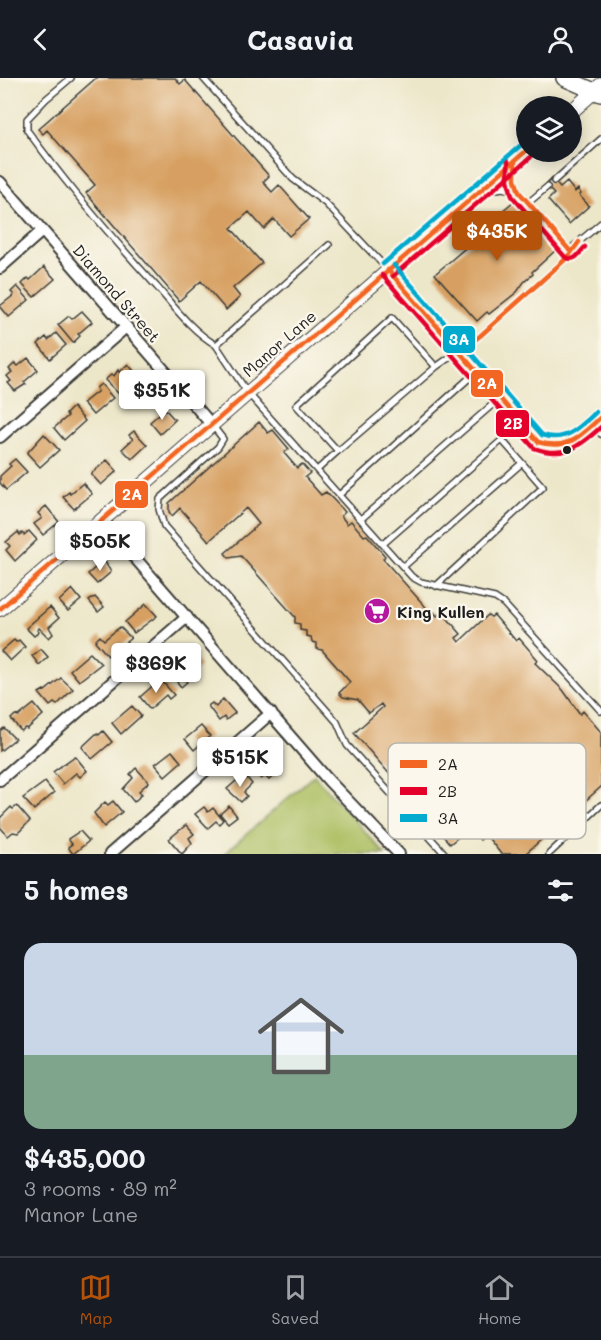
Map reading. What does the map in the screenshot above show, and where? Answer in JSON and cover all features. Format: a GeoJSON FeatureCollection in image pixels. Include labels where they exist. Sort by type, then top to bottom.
{"type":"FeatureCollection","features":[{"type":"Feature","properties":{"kind":"main road"},"geometry":{"type":"LineString","coordinates":[[564,78],[599,90]]}},
{"type":"Feature","properties":{"kind":"street"},"geometry":{"type":"LineString","coordinates":[[582,103],[599,90]]}},
{"type":"Feature","properties":{"kind":"street","name":"Manor Lane"},"geometry":{"type":"LineString","coordinates":[[0,609],[515,161]]}},
{"type":"Feature","properties":{"kind":"street","name":"Diamond Street"},"geometry":{"type":"LineString","coordinates":[[0,182],[211,424]]}},
{"type":"Feature","properties":{"kind":"street"},"geometry":{"type":"LineString","coordinates":[[0,268],[42,231]]}},
{"type":"Feature","properties":{"kind":"street"},"geometry":{"type":"LineString","coordinates":[[0,437],[126,327]]}},
{"type":"Feature","properties":{"kind":"street"},"geometry":{"type":"LineString","coordinates":[[102,520],[329,781],[399,854]]}},
{"type":"Feature","properties":{"kind":"street"},"geometry":{"type":"LineString","coordinates":[[0,780],[187,617]]}},
{"type":"Feature","properties":{"kind":"street"},"geometry":{"type":"LineString","coordinates":[[110,854],[271,713]]}},
{"type":"Feature","properties":{"kind":"lane"},"geometry":{"type":"LineString","coordinates":[[71,78],[27,119],[27,130],[68,185],[201,336],[216,345],[247,392],[412,578],[436,586],[495,598],[504,604],[601,711]]}},
{"type":"Feature","properties":{"kind":"lane"},"geometry":{"type":"LineString","coordinates":[[203,78],[293,179],[324,203],[388,270],[538,442],[554,447],[570,442],[601,417]]}},
{"type":"Feature","properties":{"kind":"lane"},"geometry":{"type":"LineString","coordinates":[[554,180],[601,139]]}},
{"type":"Feature","properties":{"kind":"lane"},"geometry":{"type":"LineString","coordinates":[[515,161],[515,178],[519,192],[571,252]]}},
{"type":"Feature","properties":{"kind":"lane"},"geometry":{"type":"LineString","coordinates":[[528,203],[547,187]]}},
{"type":"Feature","properties":{"kind":"lane"},"geometry":{"type":"LineString","coordinates":[[480,192],[503,188],[519,192]]}},
{"type":"Feature","properties":{"kind":"lane"},"geometry":{"type":"LineString","coordinates":[[317,470],[448,357],[459,352],[480,336],[568,258],[574,246],[601,223]]}},
{"type":"Feature","properties":{"kind":"lane"},"geometry":{"type":"LineString","coordinates":[[216,345],[328,245]]}},
{"type":"Feature","properties":{"kind":"lane"},"geometry":{"type":"LineString","coordinates":[[338,451],[296,405],[392,318],[436,367]]}},
{"type":"Feature","properties":{"kind":"lane"},"geometry":{"type":"LineString","coordinates":[[339,495],[476,372]]}},
{"type":"Feature","properties":{"kind":"lane"},"geometry":{"type":"LineString","coordinates":[[361,519],[499,399]]}},
{"type":"Feature","properties":{"kind":"lane"},"geometry":{"type":"LineString","coordinates":[[383,544],[520,423]]}},
{"type":"Feature","properties":{"kind":"lane"},"geometry":{"type":"LineString","coordinates":[[211,424],[223,439],[218,447],[160,499],[159,509],[164,526],[337,722],[347,745],[388,791]]}},
{"type":"Feature","properties":{"kind":"lane"},"geometry":{"type":"LineString","coordinates":[[592,424],[601,434]]}},
{"type":"Feature","properties":{"kind":"lane"},"geometry":{"type":"LineString","coordinates":[[436,586],[543,487],[502,440]]}},
{"type":"Feature","properties":{"kind":"lane"},"geometry":{"type":"LineString","coordinates":[[403,567],[522,463]]}},
{"type":"Feature","properties":{"kind":"lane"},"geometry":{"type":"LineString","coordinates":[[586,819],[601,805]]}},
{"type":"Feature","properties":{"kind":"lane"},"geometry":{"type":"LineString","coordinates":[[432,839],[445,854]]}},
{"type":"Feature","properties":{"kind":"lane"},"geometry":{"type":"LineString","coordinates":[[549,854],[565,839]]}},
{"type":"Feature","properties":{"kind":"green space"},"geometry":{"type":"Polygon","coordinates":[[[314,775],[385,854],[224,854],[314,775]]]}},
{"type":"Feature","properties":{"kind":"building"},"geometry":{"type":"Polygon","coordinates":[[[96,78],[175,78],[180,84],[185,80],[269,176],[263,182],[272,192],[279,185],[309,219],[289,236],[274,219],[264,229],[249,212],[231,228],[262,263],[233,288],[240,297],[226,310],[201,281],[179,301],[86,193],[95,185],[47,130],[43,134],[38,129],[96,78]]]}},
{"type":"Feature","properties":{"kind":"building"},"geometry":{"type":"Polygon","coordinates":[[[552,179],[560,188],[567,182],[575,192],[578,189],[581,194],[579,195],[589,206],[569,224],[548,200],[554,194],[545,185],[552,179]]]}},
{"type":"Feature","properties":{"kind":"building"},"geometry":{"type":"Polygon","coordinates":[[[514,201],[557,249],[532,272],[533,274],[517,292],[477,321],[435,274],[491,226],[488,223],[514,201]]]}},
{"type":"Feature","properties":{"kind":"building"},"geometry":{"type":"Polygon","coordinates":[[[44,267],[55,279],[34,297],[22,284],[44,267]]]}},
{"type":"Feature","properties":{"kind":"building"},"geometry":{"type":"Polygon","coordinates":[[[17,286],[29,300],[9,317],[0,306],[14,295],[11,292],[17,286]]]}},
{"type":"Feature","properties":{"kind":"building"},"geometry":{"type":"Polygon","coordinates":[[[82,311],[92,322],[78,334],[80,336],[73,343],[58,325],[69,316],[72,319],[82,311]]]}},
{"type":"Feature","properties":{"kind":"building"},"geometry":{"type":"Polygon","coordinates":[[[56,333],[66,345],[50,359],[38,344],[46,337],[48,340],[56,333]]]}},
{"type":"Feature","properties":{"kind":"building"},"geometry":{"type":"Polygon","coordinates":[[[28,358],[38,370],[24,382],[26,384],[15,391],[8,383],[11,381],[7,376],[12,372],[9,369],[15,363],[18,366],[28,358]]]}},
{"type":"Feature","properties":{"kind":"building"},"geometry":{"type":"Polygon","coordinates":[[[128,364],[138,376],[135,379],[137,382],[123,395],[120,395],[105,380],[112,374],[114,376],[118,370],[119,372],[128,364]]]}},
{"type":"Feature","properties":{"kind":"building"},"geometry":{"type":"Polygon","coordinates":[[[101,384],[113,398],[93,415],[83,403],[98,391],[96,388],[101,384]]]}},
{"type":"Feature","properties":{"kind":"building"},"geometry":{"type":"Polygon","coordinates":[[[73,407],[85,421],[64,440],[54,428],[68,416],[66,414],[73,407]]]}},
{"type":"Feature","properties":{"kind":"building"},"geometry":{"type":"Polygon","coordinates":[[[165,409],[175,420],[160,434],[150,422],[165,409]]]}},
{"type":"Feature","properties":{"kind":"building"},"geometry":{"type":"Polygon","coordinates":[[[259,422],[268,433],[273,430],[289,449],[284,453],[297,468],[302,464],[310,473],[305,477],[321,495],[326,492],[345,512],[341,516],[347,524],[351,521],[364,536],[367,535],[385,556],[383,559],[431,613],[433,611],[437,616],[442,612],[461,634],[456,638],[459,642],[488,615],[491,617],[494,615],[516,641],[519,638],[538,660],[535,663],[563,690],[580,714],[583,711],[601,732],[601,787],[586,800],[586,743],[388,743],[388,772],[354,733],[383,707],[381,704],[369,713],[358,700],[343,697],[339,693],[350,682],[322,650],[317,649],[317,643],[312,642],[311,637],[306,636],[306,631],[300,630],[300,624],[295,623],[295,617],[241,556],[229,558],[225,553],[259,524],[246,508],[209,541],[180,508],[172,516],[169,512],[169,503],[259,422]]]}},
{"type":"Feature","properties":{"kind":"building"},"geometry":{"type":"Polygon","coordinates":[[[134,431],[147,445],[132,459],[122,449],[133,439],[129,435],[134,431]]]}},
{"type":"Feature","properties":{"kind":"building"},"geometry":{"type":"Polygon","coordinates":[[[44,434],[59,450],[40,467],[27,453],[44,434]]]}},
{"type":"Feature","properties":{"kind":"building"},"geometry":{"type":"Polygon","coordinates":[[[15,459],[27,472],[6,490],[0,483],[0,476],[15,459]]]}},
{"type":"Feature","properties":{"kind":"building"},"geometry":{"type":"Polygon","coordinates":[[[107,460],[117,471],[101,485],[91,474],[107,460]]]}},
{"type":"Feature","properties":{"kind":"building"},"geometry":{"type":"Polygon","coordinates":[[[83,483],[92,494],[74,509],[63,497],[83,483]]]}},
{"type":"Feature","properties":{"kind":"building"},"geometry":{"type":"Polygon","coordinates":[[[46,506],[59,522],[43,535],[34,524],[42,518],[38,513],[46,506]]]}},
{"type":"Feature","properties":{"kind":"building"},"geometry":{"type":"Polygon","coordinates":[[[29,531],[37,540],[15,561],[6,550],[10,546],[6,542],[18,532],[24,535],[29,531]]]}},
{"type":"Feature","properties":{"kind":"building"},"geometry":{"type":"Polygon","coordinates":[[[104,560],[111,572],[97,584],[88,574],[104,560]]]}},
{"type":"Feature","properties":{"kind":"building"},"geometry":{"type":"Polygon","coordinates":[[[72,589],[81,600],[68,611],[59,601],[72,589]]]}},
{"type":"Feature","properties":{"kind":"building"},"geometry":{"type":"Polygon","coordinates":[[[95,597],[104,607],[98,612],[89,601],[95,597]]]}},
{"type":"Feature","properties":{"kind":"building"},"geometry":{"type":"Polygon","coordinates":[[[146,604],[157,616],[134,633],[125,622],[146,604]]]}},
{"type":"Feature","properties":{"kind":"building"},"geometry":{"type":"Polygon","coordinates":[[[50,607],[59,618],[49,627],[53,634],[49,638],[39,628],[37,630],[39,632],[34,636],[26,628],[50,607]]]}},
{"type":"Feature","properties":{"kind":"building"},"geometry":{"type":"Polygon","coordinates":[[[120,627],[131,638],[108,656],[95,641],[100,636],[104,640],[120,627]]]}},
{"type":"Feature","properties":{"kind":"building"},"geometry":{"type":"Polygon","coordinates":[[[14,640],[16,642],[19,640],[25,647],[10,661],[1,651],[14,640]]]}},
{"type":"Feature","properties":{"kind":"building"},"geometry":{"type":"Polygon","coordinates":[[[41,649],[48,657],[39,665],[32,656],[41,649]]]}},
{"type":"Feature","properties":{"kind":"building"},"geometry":{"type":"Polygon","coordinates":[[[90,653],[101,664],[79,681],[70,670],[90,653]]]}},
{"type":"Feature","properties":{"kind":"building"},"geometry":{"type":"Polygon","coordinates":[[[190,653],[200,666],[191,673],[194,677],[191,679],[188,676],[184,679],[187,682],[181,687],[170,673],[190,653]]]}},
{"type":"Feature","properties":{"kind":"building"},"geometry":{"type":"Polygon","coordinates":[[[61,678],[73,689],[57,705],[54,703],[50,706],[39,693],[61,678]]]}},
{"type":"Feature","properties":{"kind":"building"},"geometry":{"type":"Polygon","coordinates":[[[161,680],[174,695],[169,699],[166,695],[150,709],[140,697],[161,680]]]}},
{"type":"Feature","properties":{"kind":"building"},"geometry":{"type":"Polygon","coordinates":[[[223,699],[235,713],[226,720],[224,717],[219,721],[208,706],[212,703],[216,707],[223,699]]]}},
{"type":"Feature","properties":{"kind":"building"},"geometry":{"type":"Polygon","coordinates":[[[34,704],[43,715],[27,729],[21,731],[11,719],[15,715],[19,716],[34,704]]]}},
{"type":"Feature","properties":{"kind":"building"},"geometry":{"type":"Polygon","coordinates":[[[132,706],[141,716],[121,734],[112,723],[132,706]]]}},
{"type":"Feature","properties":{"kind":"building"},"geometry":{"type":"Polygon","coordinates":[[[201,726],[210,736],[194,750],[185,739],[201,726]]]}},
{"type":"Feature","properties":{"kind":"building"},"geometry":{"type":"Polygon","coordinates":[[[4,728],[15,739],[0,751],[0,731],[4,728]]]}},
{"type":"Feature","properties":{"kind":"building"},"geometry":{"type":"Polygon","coordinates":[[[103,731],[112,742],[92,759],[82,747],[97,733],[99,735],[103,731]]]}},
{"type":"Feature","properties":{"kind":"building"},"geometry":{"type":"Polygon","coordinates":[[[172,751],[181,762],[165,776],[155,764],[172,751]]]}},
{"type":"Feature","properties":{"kind":"building"},"geometry":{"type":"Polygon","coordinates":[[[269,753],[282,769],[269,780],[265,776],[261,779],[253,770],[269,753]]]}},
{"type":"Feature","properties":{"kind":"building"},"geometry":{"type":"Polygon","coordinates":[[[75,756],[87,771],[80,777],[76,773],[63,784],[53,772],[75,756]]]}},
{"type":"Feature","properties":{"kind":"building"},"geometry":{"type":"Polygon","coordinates":[[[136,768],[149,782],[139,791],[142,794],[134,802],[123,789],[133,778],[130,774],[136,768]]]}},
{"type":"Feature","properties":{"kind":"building"},"geometry":{"type":"Polygon","coordinates":[[[244,774],[252,784],[244,792],[247,796],[241,802],[227,789],[244,774]]]}},
{"type":"Feature","properties":{"kind":"building"},"geometry":{"type":"Polygon","coordinates":[[[45,782],[54,793],[34,810],[23,798],[45,782]]]}},
{"type":"Feature","properties":{"kind":"building"},"geometry":{"type":"Polygon","coordinates":[[[113,801],[122,812],[104,827],[94,813],[105,802],[108,805],[113,801]]]}},
{"type":"Feature","properties":{"kind":"building"},"geometry":{"type":"Polygon","coordinates":[[[17,806],[30,821],[18,833],[13,832],[8,836],[0,827],[0,818],[11,807],[13,809],[17,806]]]}},
{"type":"Feature","properties":{"kind":"building"},"geometry":{"type":"Polygon","coordinates":[[[229,806],[237,816],[228,823],[220,814],[229,806]]]}},
{"type":"Feature","properties":{"kind":"building"},"geometry":{"type":"Polygon","coordinates":[[[204,807],[208,812],[213,808],[223,820],[219,824],[216,821],[208,828],[195,814],[204,807]]]}},
{"type":"Feature","properties":{"kind":"building"},"geometry":{"type":"Polygon","coordinates":[[[186,825],[194,834],[189,838],[192,843],[182,854],[169,839],[186,825]]]}},
{"type":"Feature","properties":{"kind":"building"},"geometry":{"type":"Polygon","coordinates":[[[80,831],[89,841],[73,854],[68,847],[72,844],[68,839],[80,831]]]}},
{"type":"Feature","properties":{"kind":"building"},"geometry":{"type":"Polygon","coordinates":[[[446,839],[456,839],[450,844],[446,839]]]}},
{"type":"Feature","properties":{"kind":"building"},"geometry":{"type":"Polygon","coordinates":[[[489,839],[542,839],[525,854],[501,854],[489,839]]]}},
{"type":"Feature","properties":{"kind":"transit line","name":"3A"},"geometry":{"type":"LineString","coordinates":[[383,264],[516,149]]}},
{"type":"Feature","properties":{"kind":"transit line","name":"2A"},"geometry":{"type":"LineString","coordinates":[[0,609],[516,160]]}},
{"type":"Feature","properties":{"kind":"transit line","name":"2B"},"geometry":{"type":"LineString","coordinates":[[508,161],[508,180],[512,196],[565,257],[572,259],[585,247]]}},
{"type":"Feature","properties":{"kind":"transit line","name":"2A"},"geometry":{"type":"LineString","coordinates":[[515,161],[515,179],[519,192],[571,252]]}},
{"type":"Feature","properties":{"kind":"transit line","name":"2B"},"geometry":{"type":"LineString","coordinates":[[393,276],[525,162]]}},
{"type":"Feature","properties":{"kind":"transit line","name":"2A"},"geometry":{"type":"LineString","coordinates":[[459,352],[568,257],[579,242]]}},
{"type":"Feature","properties":{"kind":"transit line","name":"3A"},"geometry":{"type":"LineString","coordinates":[[394,265],[542,435],[551,437],[565,435],[578,428],[596,412]]}},
{"type":"Feature","properties":{"kind":"transit line","name":"2A"},"geometry":{"type":"LineString","coordinates":[[388,270],[538,442],[558,445],[566,443],[580,436],[601,417]]}},
{"type":"Feature","properties":{"kind":"transit line","name":"2B"},"geometry":{"type":"LineString","coordinates":[[382,275],[534,448],[554,452],[570,449],[601,427]]}},
{"type":"Feature","properties":{"kind":"place","name":"King Kullen"},"geometry":{"type":"Point","coordinates":[377,611]}}]}
